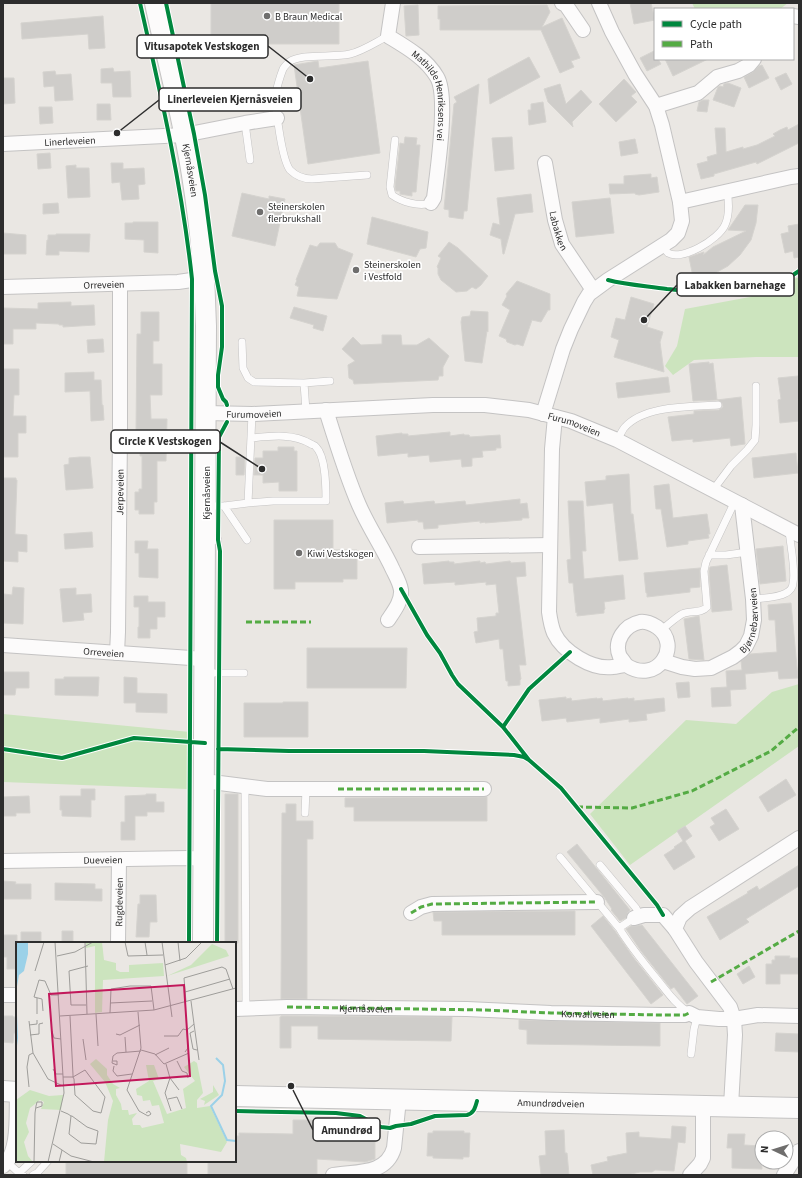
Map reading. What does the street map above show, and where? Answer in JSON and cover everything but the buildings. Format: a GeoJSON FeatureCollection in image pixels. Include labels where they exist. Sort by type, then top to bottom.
{"type":"FeatureCollection","features":[{"type":"Feature","properties":{"kind":"main road","name":"Kjernåsveien"},"geometry":{"type":"LineString","coordinates":[[155,3],[184,135],[199,220],[205,278],[206,413],[215,506],[205,666],[203,942]]}},
{"type":"Feature","properties":{"kind":"main road"},"geometry":{"type":"LineString","coordinates":[[3,1092],[16,1092]]}},
{"type":"Feature","properties":{"kind":"main road","name":"Amundrødveien"},"geometry":{"type":"LineString","coordinates":[[236,1096],[799,1108]]}},
{"type":"Feature","properties":{"kind":"street"},"geometry":{"type":"LineString","coordinates":[[388,36],[393,3]]}},
{"type":"Feature","properties":{"kind":"street"},"geometry":{"type":"LineString","coordinates":[[562,3],[566,5],[583,30]]}},
{"type":"Feature","properties":{"kind":"street"},"geometry":{"type":"LineString","coordinates":[[599,3],[612,32],[635,74],[656,106],[667,143],[680,202],[682,221],[678,233],[671,240],[593,290],[584,302],[563,349],[549,415],[552,448],[549,612],[550,623],[554,633],[570,652],[581,660],[600,667],[613,668],[626,664]]}},
{"type":"Feature","properties":{"kind":"street","name":"Mathilde Henriksens vei"},"geometry":{"type":"LineString","coordinates":[[388,36],[419,56],[434,71],[441,85],[443,104],[440,149],[434,198],[431,203]]}},
{"type":"Feature","properties":{"kind":"street"},"geometry":{"type":"LineString","coordinates":[[656,106],[698,93],[717,77],[738,71],[753,60]]}},
{"type":"Feature","properties":{"kind":"street","name":"Kjernåsveien"},"geometry":{"type":"LineString","coordinates":[[184,135],[277,118]]}},
{"type":"Feature","properties":{"kind":"street","name":"Linerleveien"},"geometry":{"type":"LineString","coordinates":[[3,144],[184,135]]}},
{"type":"Feature","properties":{"kind":"street","name":"Labakken"},"geometry":{"type":"LineString","coordinates":[[545,163],[555,220],[562,244],[593,290]]}},
{"type":"Feature","properties":{"kind":"street"},"geometry":{"type":"LineString","coordinates":[[680,202],[799,176]]}},
{"type":"Feature","properties":{"kind":"street","name":"Orreveien"},"geometry":{"type":"LineString","coordinates":[[3,288],[178,282],[205,278]]}},
{"type":"Feature","properties":{"kind":"street","name":"Jerpeveien"},"geometry":{"type":"LineString","coordinates":[[117,653],[120,432],[120,284]]}},
{"type":"Feature","properties":{"kind":"street","name":"Furumoveien"},"geometry":{"type":"LineString","coordinates":[[206,413],[252,414],[433,405],[485,405],[514,408],[549,415],[586,427],[617,440],[794,532]]}},
{"type":"Feature","properties":{"kind":"street"},"geometry":{"type":"LineString","coordinates":[[326,410],[359,506],[399,582],[401,596],[396,609],[388,620]]}},
{"type":"Feature","properties":{"kind":"street","name":"Bjørnebærveien"},"geometry":{"type":"LineString","coordinates":[[663,661],[682,667],[706,669],[716,666],[733,657],[746,646],[751,636],[754,620],[753,599],[748,552],[739,503]]}},
{"type":"Feature","properties":{"kind":"street"},"geometry":{"type":"LineString","coordinates":[[419,547],[550,545]]}},
{"type":"Feature","properties":{"kind":"street"},"geometry":{"type":"LineString","coordinates":[[643,622],[653,624],[661,630],[665,635],[668,648],[663,661],[652,670],[638,671],[631,669],[620,656],[618,647],[620,637],[625,629],[634,624],[643,622]]}},
{"type":"Feature","properties":{"kind":"street","name":"Orreveien"},"geometry":{"type":"LineString","coordinates":[[3,645],[117,653],[205,666]]}},
{"type":"Feature","properties":{"kind":"street"},"geometry":{"type":"LineString","coordinates":[[204,781],[267,789],[484,789]]}},
{"type":"Feature","properties":{"kind":"street"},"geometry":{"type":"LineString","coordinates":[[675,929],[680,917],[690,908],[799,838]]}},
{"type":"Feature","properties":{"kind":"street","name":"Dueveien"},"geometry":{"type":"LineString","coordinates":[[3,861],[204,859]]}},
{"type":"Feature","properties":{"kind":"street","name":"Rugdeveien"},"geometry":{"type":"LineString","coordinates":[[118,942],[119,860]]}},
{"type":"Feature","properties":{"kind":"street"},"geometry":{"type":"LineString","coordinates":[[411,912],[432,904],[597,902]]}},
{"type":"Feature","properties":{"kind":"street"},"geometry":{"type":"LineString","coordinates":[[637,917],[644,915],[663,915],[675,929],[696,962],[730,1007],[734,1019],[735,1035],[731,1106]]}},
{"type":"Feature","properties":{"kind":"street"},"geometry":{"type":"LineString","coordinates":[[3,995],[16,996]]}},
{"type":"Feature","properties":{"kind":"street","name":"Kjernåsveien"},"geometry":{"type":"LineString","coordinates":[[241,1009],[287,1007],[485,1010]]}},
{"type":"Feature","properties":{"kind":"street","name":"Konvallveien"},"geometry":{"type":"LineString","coordinates":[[485,1010],[552,1013],[654,1015],[685,1014],[734,1019],[758,1015],[799,1016]]}},
{"type":"Feature","properties":{"kind":"street"},"geometry":{"type":"LineString","coordinates":[[332,1175],[376,1169],[386,1163],[392,1155],[394,1148],[398,1099]]}},
{"type":"Feature","properties":{"kind":"street"},"geometry":{"type":"LineString","coordinates":[[690,1175],[696,1171],[704,1158],[704,1106]]}},
{"type":"Feature","properties":{"kind":"street"},"geometry":{"type":"LineString","coordinates":[[5,1164],[12,1152],[15,1141],[16,1116]]}},
{"type":"Feature","properties":{"kind":"street"},"geometry":{"type":"LineString","coordinates":[[784,1175],[799,1151]]}},
{"type":"Feature","properties":{"kind":"lane"},"geometry":{"type":"LineString","coordinates":[[367,175],[303,179],[289,169],[285,160],[277,118],[276,95],[284,68],[295,59],[355,53],[388,36]]}},
{"type":"Feature","properties":{"kind":"lane"},"geometry":{"type":"LineString","coordinates":[[245,123],[250,160]]}},
{"type":"Feature","properties":{"kind":"lane"},"geometry":{"type":"LineString","coordinates":[[394,140],[390,187],[392,195],[397,199],[406,202],[419,204],[431,203]]}},
{"type":"Feature","properties":{"kind":"lane"},"geometry":{"type":"LineString","coordinates":[[662,246],[668,253],[678,256],[708,243],[724,228],[726,223],[728,213],[727,192]]}},
{"type":"Feature","properties":{"kind":"lane"},"geometry":{"type":"LineString","coordinates":[[242,342],[243,368],[248,378],[254,382],[304,383],[330,381]]}},
{"type":"Feature","properties":{"kind":"lane"},"geometry":{"type":"LineString","coordinates":[[304,383],[306,411]]}},
{"type":"Feature","properties":{"kind":"lane"},"geometry":{"type":"LineString","coordinates":[[713,490],[731,466],[755,440],[756,386]]}},
{"type":"Feature","properties":{"kind":"lane"},"geometry":{"type":"LineString","coordinates":[[617,440],[626,426],[647,413],[666,409],[718,404]]}},
{"type":"Feature","properties":{"kind":"lane"},"geometry":{"type":"LineString","coordinates":[[248,502],[252,414]]}},
{"type":"Feature","properties":{"kind":"lane"},"geometry":{"type":"LineString","coordinates":[[215,506],[248,502],[326,501],[326,481],[322,458],[316,447],[305,440],[289,436],[251,438]]}},
{"type":"Feature","properties":{"kind":"lane"},"geometry":{"type":"LineString","coordinates":[[661,630],[683,613],[706,609],[708,603],[704,567],[709,555],[739,503]]}},
{"type":"Feature","properties":{"kind":"lane"},"geometry":{"type":"LineString","coordinates":[[215,506],[247,540]]}},
{"type":"Feature","properties":{"kind":"lane"},"geometry":{"type":"LineString","coordinates":[[753,599],[776,596],[786,593],[791,588],[794,574],[794,532]]}},
{"type":"Feature","properties":{"kind":"lane"},"geometry":{"type":"LineString","coordinates":[[709,555],[726,555],[748,552]]}},
{"type":"Feature","properties":{"kind":"lane"},"geometry":{"type":"LineString","coordinates":[[205,666],[244,673]]}},
{"type":"Feature","properties":{"kind":"lane","name":"Kjernåsveien"},"geometry":{"type":"LineString","coordinates":[[241,1009],[245,786]]}},
{"type":"Feature","properties":{"kind":"lane"},"geometry":{"type":"LineString","coordinates":[[305,813],[306,789]]}},
{"type":"Feature","properties":{"kind":"lane"},"geometry":{"type":"LineString","coordinates":[[560,857],[619,928],[646,965],[680,1007],[693,1015],[694,1029],[691,1054]]}},
{"type":"Feature","properties":{"kind":"lane"},"geometry":{"type":"LineString","coordinates":[[600,865],[636,908],[637,917],[619,928]]}},
{"type":"Feature","properties":{"kind":"lane"},"geometry":{"type":"LineString","coordinates":[[5,1164],[21,1174],[32,1162]]}},
{"type":"Feature","properties":{"kind":"lane"},"geometry":{"type":"LineString","coordinates":[[33,1175],[37,1174],[47,1162]]}},
{"type":"Feature","properties":{"kind":"green space"},"geometry":{"type":"Polygon","coordinates":[[[692,3],[788,3],[781,8],[694,8],[692,3]]]}},
{"type":"Feature","properties":{"kind":"green space"},"geometry":{"type":"Polygon","coordinates":[[[799,277],[799,357],[756,357],[694,360],[673,375],[665,366],[677,346],[685,309],[750,297],[799,277]]]}},
{"type":"Feature","properties":{"kind":"green space"},"geometry":{"type":"Polygon","coordinates":[[[799,684],[799,746],[630,865],[590,814],[686,720],[736,724],[772,692],[799,684]]]}},
{"type":"Feature","properties":{"kind":"green space"},"geometry":{"type":"Polygon","coordinates":[[[3,714],[190,732],[188,789],[3,782],[3,714]]]}},
{"type":"Feature","properties":{"kind":"marked path"},"geometry":{"type":"LineString","coordinates":[[246,622],[311,622]]}},
{"type":"Feature","properties":{"kind":"marked path"},"geometry":{"type":"LineString","coordinates":[[577,807],[632,808],[692,791],[771,751],[799,727]]}},
{"type":"Feature","properties":{"kind":"marked path"},"geometry":{"type":"LineString","coordinates":[[338,789],[484,789]]}},
{"type":"Feature","properties":{"kind":"marked path"},"geometry":{"type":"LineString","coordinates":[[411,913],[421,907],[432,904],[597,902]]}},
{"type":"Feature","properties":{"kind":"marked path"},"geometry":{"type":"LineString","coordinates":[[711,982],[799,931]]}},
{"type":"Feature","properties":{"kind":"marked path"},"geometry":{"type":"LineString","coordinates":[[287,1007],[485,1010],[662,1015],[685,1015],[689,1013]]}},
{"type":"Feature","properties":{"kind":"cycle path"},"geometry":{"type":"LineString","coordinates":[[140,3],[177,175],[192,279],[189,942]]}},
{"type":"Feature","properties":{"kind":"cycle path"},"geometry":{"type":"LineString","coordinates":[[166,3],[194,134],[205,195],[215,271],[222,306],[222,347],[218,387],[227,405]]}},
{"type":"Feature","properties":{"kind":"cycle path"},"geometry":{"type":"LineString","coordinates":[[608,280],[667,289],[711,294],[729,294],[738,293],[793,275],[799,271]]}},
{"type":"Feature","properties":{"kind":"cycle path"},"geometry":{"type":"LineString","coordinates":[[217,942],[220,551],[218,540],[219,437],[227,422]]}},
{"type":"Feature","properties":{"kind":"cycle path"},"geometry":{"type":"LineString","coordinates":[[401,589],[427,635],[440,653],[458,684],[503,727],[529,760],[561,788],[657,905],[663,915]]}},
{"type":"Feature","properties":{"kind":"cycle path"},"geometry":{"type":"LineString","coordinates":[[503,727],[529,689],[570,652]]}},
{"type":"Feature","properties":{"kind":"cycle path"},"geometry":{"type":"LineString","coordinates":[[3,749],[62,758],[134,738],[205,743]]}},
{"type":"Feature","properties":{"kind":"cycle path"},"geometry":{"type":"LineString","coordinates":[[218,749],[289,751],[424,751],[514,755],[524,757],[529,760]]}},
{"type":"Feature","properties":{"kind":"cycle path"},"geometry":{"type":"LineString","coordinates":[[236,1111],[336,1113],[360,1116],[381,1127],[390,1128],[411,1124],[435,1116],[467,1115],[473,1112],[477,1101]]}},
{"type":"Feature","properties":{"kind":"place","name":"B Braun Medical"},"geometry":{"type":"Point","coordinates":[267,16]}},
{"type":"Feature","properties":{"kind":"place","name":"Vitusapotek Vestskogen"},"geometry":{"type":"Point","coordinates":[310,79]}},
{"type":"Feature","properties":{"kind":"place","name":"Linerleveien Kjernåsveien"},"geometry":{"type":"Point","coordinates":[117,133]}},
{"type":"Feature","properties":{"kind":"place","name":"Steinerskolen flerbrukshall"},"geometry":{"type":"Point","coordinates":[260,212]}},
{"type":"Feature","properties":{"kind":"place","name":"Steinerskolen i Vestfold"},"geometry":{"type":"Point","coordinates":[356,270]}},
{"type":"Feature","properties":{"kind":"place","name":"Labakken barnehage"},"geometry":{"type":"Point","coordinates":[644,320]}},
{"type":"Feature","properties":{"kind":"place","name":"Circle K Vestskogen"},"geometry":{"type":"Point","coordinates":[262,469]}},
{"type":"Feature","properties":{"kind":"place","name":"Kiwi Vestskogen"},"geometry":{"type":"Point","coordinates":[299,553]}},
{"type":"Feature","properties":{"kind":"place","name":"Amundrød"},"geometry":{"type":"Point","coordinates":[291,1086]}}]}
